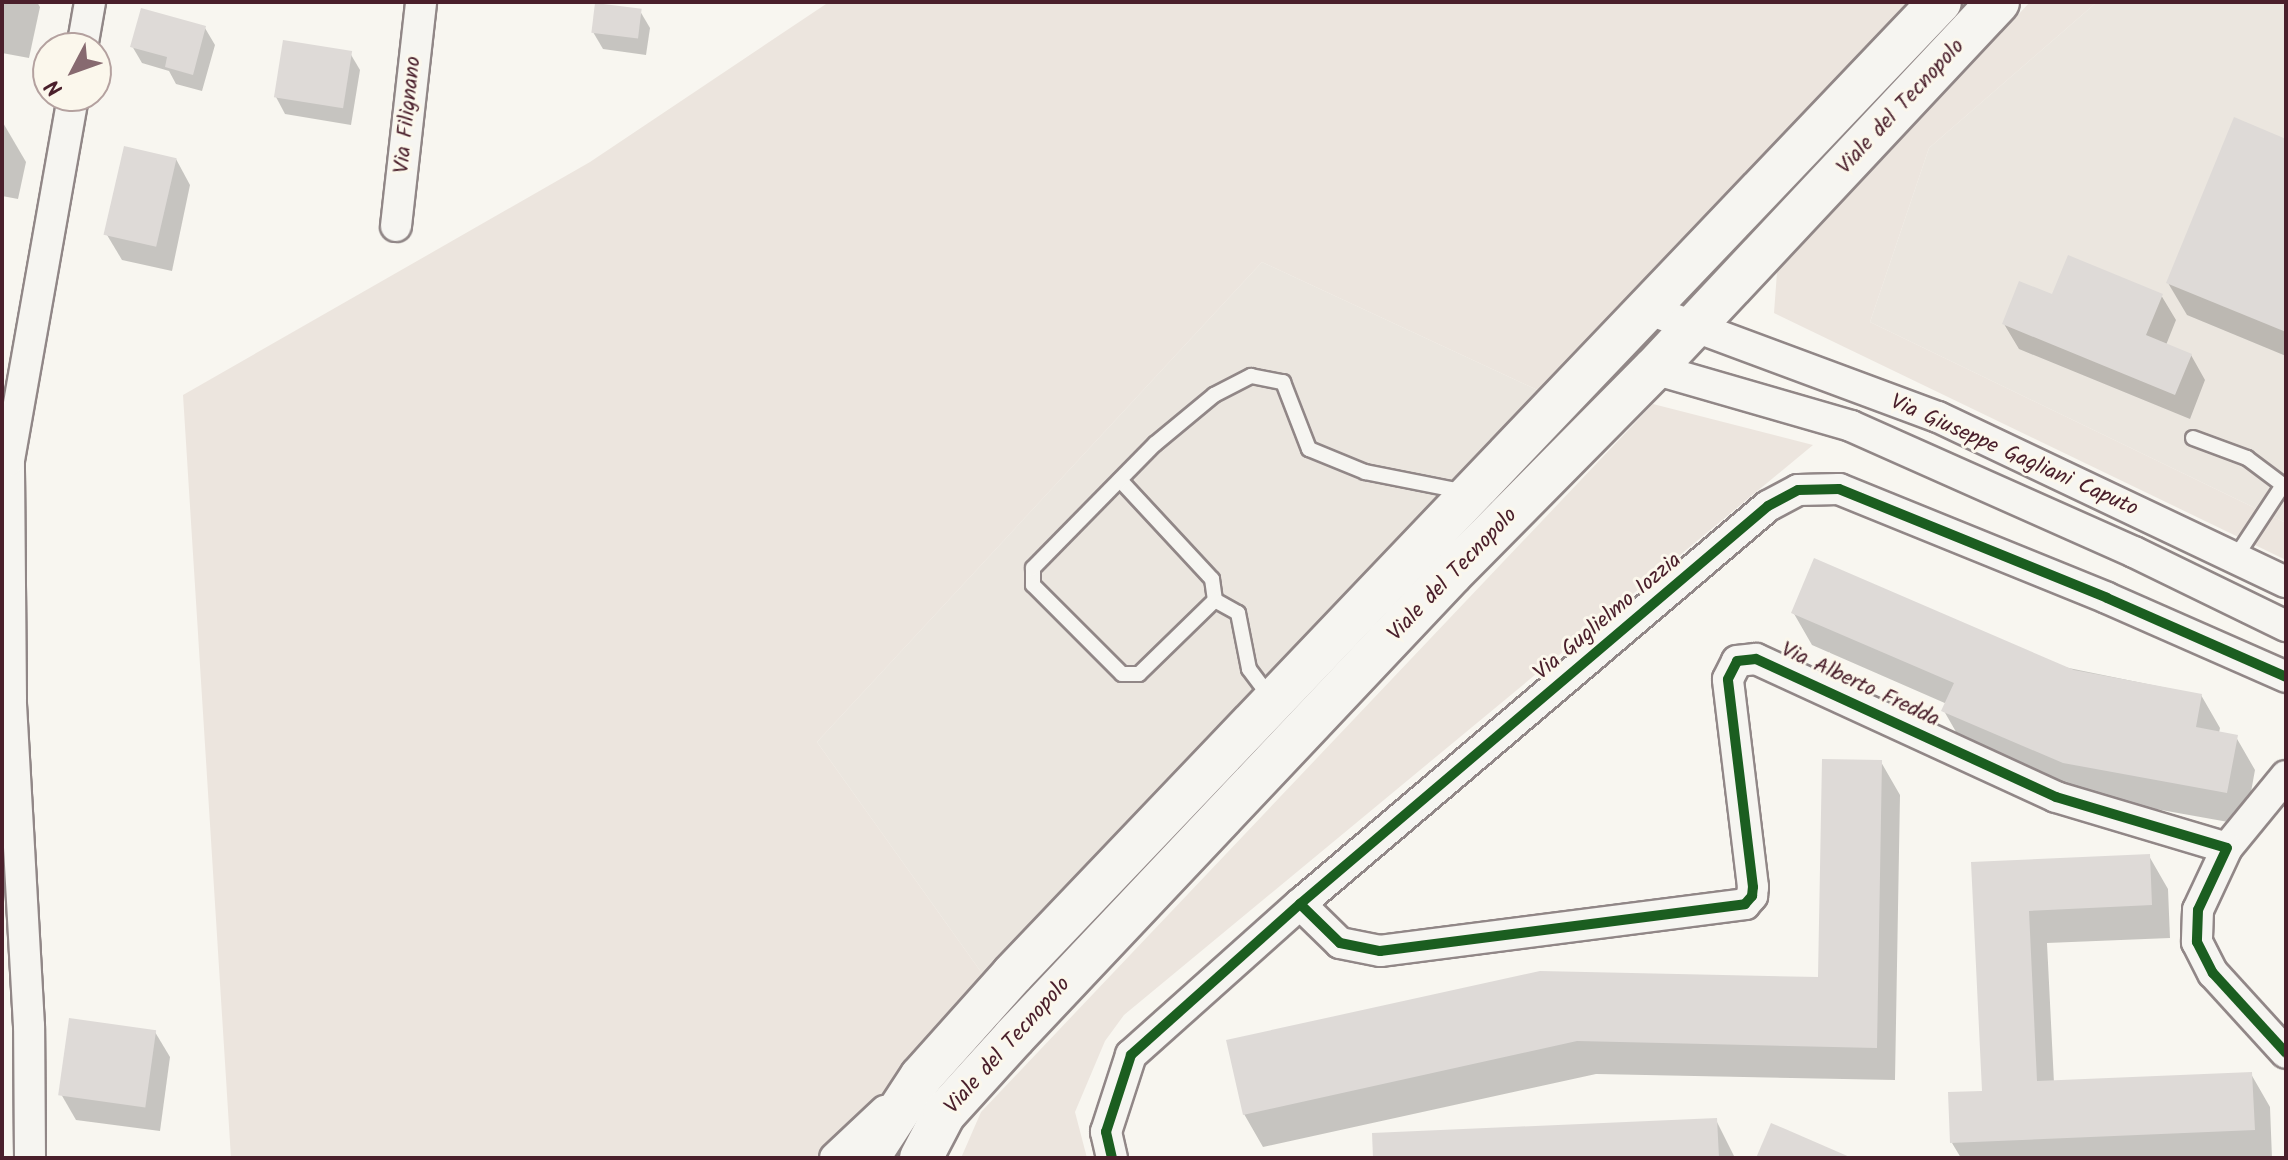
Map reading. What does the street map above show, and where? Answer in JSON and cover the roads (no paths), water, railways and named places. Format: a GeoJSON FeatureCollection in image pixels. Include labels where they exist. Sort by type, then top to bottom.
{"type":"FeatureCollection","features":[{"type":"Feature","properties":{"kind":"main road","name":"Viale del Tecnopolo"},"geometry":{"type":"LineString","coordinates":[[868,1158],[921,1077],[1013,974],[1940,2]]}},
{"type":"Feature","properties":{"kind":"main road","name":"Viale del Tecnopolo"},"geometry":{"type":"LineString","coordinates":[[921,1158],[944,1114],[1014,1037],[1451,574],[1654,369],[1998,2]]}},
{"type":"Feature","properties":{"kind":"street"},"geometry":{"type":"LineString","coordinates":[[85,32],[90,2]]}},
{"type":"Feature","properties":{"kind":"street","name":"Via Filignano"},"geometry":{"type":"LineString","coordinates":[[396,226],[415,3]]}},
{"type":"Feature","properties":{"kind":"street"},"geometry":{"type":"LineString","coordinates":[[30,1158],[29,1026],[6,702],[9,460],[70,112]]}},
{"type":"Feature","properties":{"kind":"street","name":"Via Giuseppe Gagliani Caputo"},"geometry":{"type":"LineString","coordinates":[[1647,309],[1938,417],[2286,582]]}},
{"type":"Feature","properties":{"kind":"street","name":"Via Giuseppe Gagliani Caputo"},"geometry":{"type":"LineString","coordinates":[[1654,369],[1851,426],[2057,517],[2286,626]]}},
{"type":"Feature","properties":{"kind":"street","name":"Via Guglielmo Iozzia"},"geometry":{"type":"LineString","coordinates":[[1112,1158],[1106,1132],[1131,1055],[1300,904],[1768,506],[1809,487],[1839,489],[2107,598],[2286,677]]}},
{"type":"Feature","properties":{"kind":"street","name":"Via Alberto Fredda"},"geometry":{"type":"LineString","coordinates":[[1300,904],[1340,943],[1380,951],[1745,904],[1752,896],[1753,887],[1728,679],[1737,661],[1747,658],[1756,659],[2056,797],[2227,848]]}},
{"type":"Feature","properties":{"kind":"street"},"geometry":{"type":"LineString","coordinates":[[2286,776],[2227,848],[2198,910],[2197,942],[2213,973],[2286,1053]]}},
{"type":"Feature","properties":{"kind":"street"},"geometry":{"type":"LineString","coordinates":[[2,1042],[29,1026]]}},
{"type":"Feature","properties":{"kind":"street"},"geometry":{"type":"LineString","coordinates":[[835,1158],[921,1077]]}},
{"type":"Feature","properties":{"kind":"lane"},"geometry":{"type":"LineString","coordinates":[[1215,600],[1139,674],[1122,674],[1033,585],[1033,568],[1155,444],[1214,395],[1251,376],[1283,382],[1309,449],[1365,472],[1470,492]]}},
{"type":"Feature","properties":{"kind":"lane"},"geometry":{"type":"LineString","coordinates":[[2193,438],[2247,458],[2285,485],[2235,558]]}},
{"type":"Feature","properties":{"kind":"lane"},"geometry":{"type":"LineString","coordinates":[[1120,480],[1212,579],[1215,600]]}},
{"type":"Feature","properties":{"kind":"lane"},"geometry":{"type":"LineString","coordinates":[[1215,600],[1238,613],[1249,669],[1272,701]]}}]}
